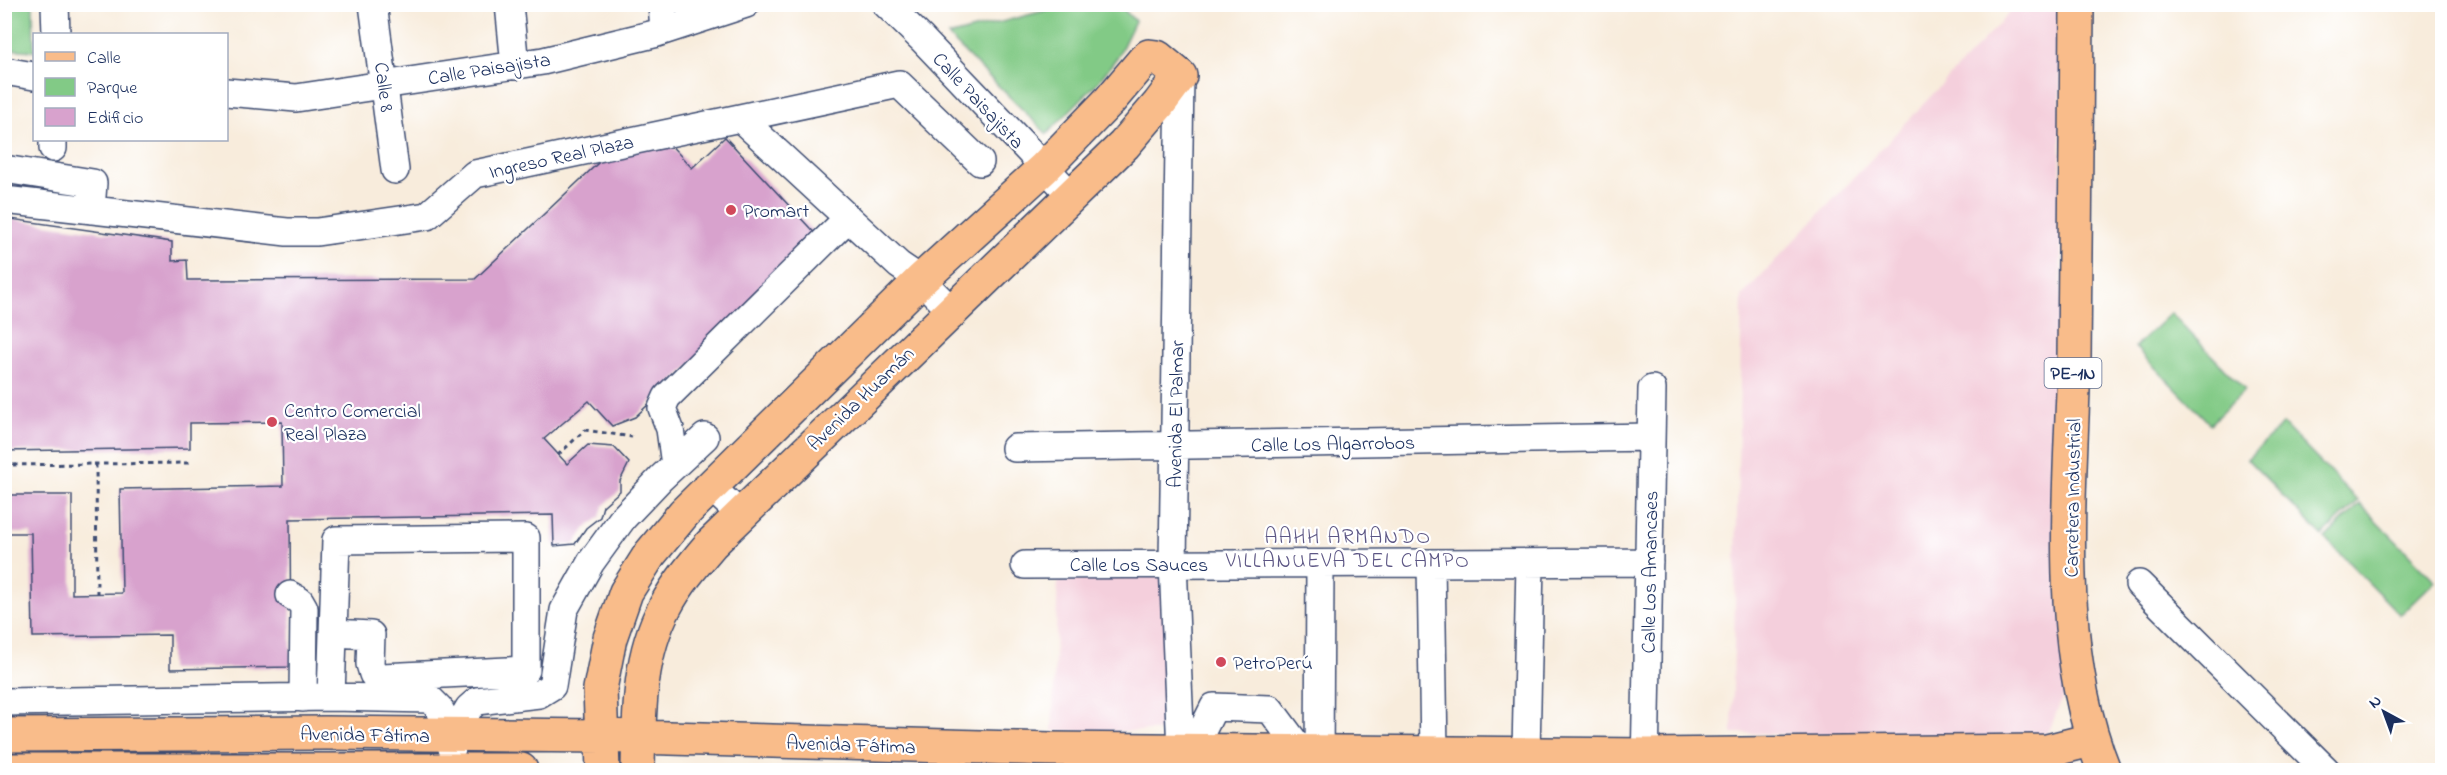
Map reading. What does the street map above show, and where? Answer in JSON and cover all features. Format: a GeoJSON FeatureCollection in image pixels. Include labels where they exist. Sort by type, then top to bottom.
{"type":"FeatureCollection","features":[{"type":"Feature","properties":{"kind":"main road","name":"Carretera Industrial"},"geometry":{"type":"LineString","coordinates":[[2077,4],[2075,282],[2069,561],[2075,654],[2091,740],[2104,771]]}},
{"type":"Feature","properties":{"kind":"main road","name":"Avenida Huamán"},"geometry":{"type":"LineString","coordinates":[[603,771],[600,689],[610,638],[626,592],[650,554],[684,513],[921,280],[1044,168],[1149,56],[1158,57],[1180,76],[1124,145],[711,544],[686,574],[664,609],[648,652],[640,697],[638,771]]}},
{"type":"Feature","properties":{"kind":"main road","name":"Avenida Fátima"},"geometry":{"type":"LineString","coordinates":[[4,735],[326,733],[602,736],[639,737],[825,757],[1051,760],[1187,751],[1384,762],[1434,753],[1524,761],[1646,763],[2047,751],[2091,740]]}},
{"type":"Feature","properties":{"kind":"main road"},"geometry":{"type":"LineString","coordinates":[[326,733],[326,769]]}},
{"type":"Feature","properties":{"kind":"main road","name":"Avenida Fátima"},"geometry":{"type":"LineString","coordinates":[[4,770],[521,771]]}},
{"type":"Feature","properties":{"kind":"street"},"geometry":{"type":"LineString","coordinates":[[55,4],[56,33]]}},
{"type":"Feature","properties":{"kind":"street","name":"Calle 8"},"geometry":{"type":"LineString","coordinates":[[373,4],[394,170]]}},
{"type":"Feature","properties":{"kind":"street"},"geometry":{"type":"LineString","coordinates":[[509,4],[515,66]]}},
{"type":"Feature","properties":{"kind":"street","name":"Calle Paisajista"},"geometry":{"type":"LineString","coordinates":[[228,92],[296,98],[515,66],[543,61],[663,17],[723,10],[746,4]]}},
{"type":"Feature","properties":{"kind":"street","name":"Calle Paisajista"},"geometry":{"type":"LineString","coordinates":[[886,4],[1072,196]]}},
{"type":"Feature","properties":{"kind":"street"},"geometry":{"type":"LineString","coordinates":[[4,71],[33,76]]}},
{"type":"Feature","properties":{"kind":"street","name":"Avenida El Palmar"},"geometry":{"type":"LineString","coordinates":[[1180,76],[1173,563],[1187,751]]}},
{"type":"Feature","properties":{"kind":"street","name":"Ingreso Real Plaza"},"geometry":{"type":"LineString","coordinates":[[4,200],[287,232],[317,232],[427,216],[475,174],[899,84],[980,162]]}},
{"type":"Feature","properties":{"kind":"street"},"geometry":{"type":"LineString","coordinates":[[740,118],[899,265],[921,280],[951,310]]}},
{"type":"Feature","properties":{"kind":"street"},"geometry":{"type":"LineString","coordinates":[[4,169],[93,183],[91,210]]}},
{"type":"Feature","properties":{"kind":"street"},"geometry":{"type":"LineString","coordinates":[[675,465],[670,429],[662,408],[667,397],[848,218]]}},
{"type":"Feature","properties":{"kind":"street","name":"Calle Los Amancaes"},"geometry":{"type":"LineString","coordinates":[[1646,763],[1652,389]]}},
{"type":"Feature","properties":{"kind":"street"},"geometry":{"type":"LineString","coordinates":[[450,770],[453,735],[469,708],[477,701],[539,694],[552,686],[564,610],[591,562],[623,518],[705,437],[670,429]]}},
{"type":"Feature","properties":{"kind":"street","name":"Calle Los Algarrobos"},"geometry":{"type":"LineString","coordinates":[[1016,448],[1651,437]]}},
{"type":"Feature","properties":{"kind":"street"},"geometry":{"type":"LineString","coordinates":[[711,487],[741,515]]}},
{"type":"Feature","properties":{"kind":"street"},"geometry":{"type":"LineString","coordinates":[[331,697],[333,633],[336,540],[526,538],[526,670],[382,677],[373,674],[369,664],[371,635],[333,633]]}},
{"type":"Feature","properties":{"kind":"street","name":"Calle Los Sauces"},"geometry":{"type":"LineString","coordinates":[[1025,565],[1649,562]]}},
{"type":"Feature","properties":{"kind":"street"},"geometry":{"type":"LineString","coordinates":[[1431,563],[1434,753]]}},
{"type":"Feature","properties":{"kind":"street"},"geometry":{"type":"LineString","coordinates":[[1524,761],[1530,563]]}},
{"type":"Feature","properties":{"kind":"street"},"geometry":{"type":"LineString","coordinates":[[1313,758],[1320,565]]}},
{"type":"Feature","properties":{"kind":"street"},"geometry":{"type":"LineString","coordinates":[[2139,584],[2326,771]]}},
{"type":"Feature","properties":{"kind":"street"},"geometry":{"type":"LineString","coordinates":[[291,595],[300,601],[304,608],[303,698]]}},
{"type":"Feature","properties":{"kind":"street"},"geometry":{"type":"LineString","coordinates":[[526,595],[564,610]]}},
{"type":"Feature","properties":{"kind":"street"},"geometry":{"type":"LineString","coordinates":[[4,702],[331,697],[430,699],[439,708],[453,735]]}},
{"type":"Feature","properties":{"kind":"street"},"geometry":{"type":"LineString","coordinates":[[1187,751],[1214,707],[1270,709],[1313,758]]}},
{"type":"Feature","properties":{"kind":"path"},"geometry":{"type":"LineString","coordinates":[[558,455],[585,430],[632,437]]}},
{"type":"Feature","properties":{"kind":"path"},"geometry":{"type":"LineString","coordinates":[[4,465],[191,463]]}},
{"type":"Feature","properties":{"kind":"path"},"geometry":{"type":"LineString","coordinates":[[96,464],[97,594]]}},
{"type":"Feature","properties":{"kind":"shaded area"},"geometry":{"type":"Polygon","coordinates":[[[2017,5],[2060,5],[2062,599],[2068,684],[2048,733],[1991,739],[1732,733],[1742,296],[2017,5]]]}},
{"type":"Feature","properties":{"kind":"shaded area"},"geometry":{"type":"Polygon","coordinates":[[[1167,576],[1172,731],[1052,731],[1058,580],[1167,576]]]}},
{"type":"Feature","properties":{"kind":"green space"},"geometry":{"type":"Polygon","coordinates":[[[4,5],[33,5],[33,51],[5,49],[4,5]]]}},
{"type":"Feature","properties":{"kind":"green space"},"geometry":{"type":"Polygon","coordinates":[[[1054,5],[1119,5],[1135,21],[1118,56],[1099,81],[1047,134],[948,36],[1051,9],[1054,5]]]}},
{"type":"Feature","properties":{"kind":"green space"},"geometry":{"type":"Polygon","coordinates":[[[2171,313],[2245,390],[2210,424],[2135,347],[2171,313]]]}},
{"type":"Feature","properties":{"kind":"green space"},"geometry":{"type":"Polygon","coordinates":[[[2283,424],[2358,501],[2322,536],[2247,459],[2283,424]]]}},
{"type":"Feature","properties":{"kind":"green space"},"geometry":{"type":"Polygon","coordinates":[[[2360,504],[2435,581],[2400,615],[2325,538],[2360,504]]]}},
{"type":"Feature","properties":{"kind":"building"},"geometry":{"type":"Polygon","coordinates":[[[725,137],[822,241],[635,417],[612,426],[589,401],[544,439],[567,464],[588,445],[614,447],[629,463],[620,481],[620,491],[603,506],[600,517],[586,528],[575,544],[554,546],[553,515],[290,519],[291,667],[170,669],[170,635],[33,637],[31,533],[4,533],[4,495],[72,495],[72,594],[122,593],[120,489],[283,486],[282,422],[190,423],[190,448],[4,451],[4,218],[172,242],[172,261],[187,260],[188,280],[475,279],[612,150],[664,138],[692,168],[725,137]]]}},
{"type":"Feature","properties":{"kind":"place","name":"Promart"},"geometry":{"type":"Point","coordinates":[731,210]}},
{"type":"Feature","properties":{"kind":"place","name":"Centro Comercial Real Plaza"},"geometry":{"type":"Point","coordinates":[272,422]}},
{"type":"Feature","properties":{"kind":"place","name":"PetroPerú"},"geometry":{"type":"Point","coordinates":[1221,662]}},
{"type":"Feature","properties":{"kind":"district","name":"AAHH ARMANDO VILLANUEVA DEL CAMPO"},"geometry":{"type":"Point","coordinates":[1348,548]}}]}
